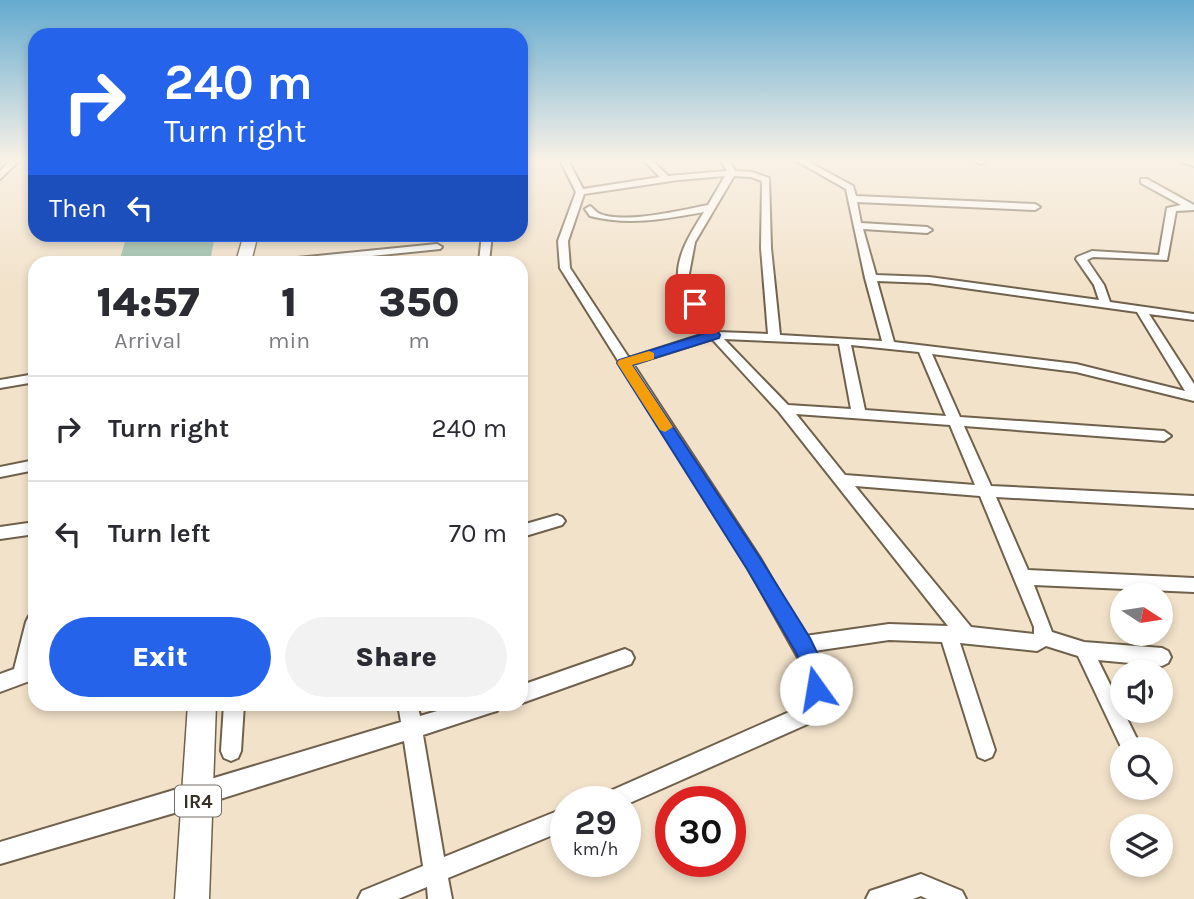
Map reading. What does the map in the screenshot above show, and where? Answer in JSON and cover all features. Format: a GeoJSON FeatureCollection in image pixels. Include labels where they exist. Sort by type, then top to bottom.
{"type":"FeatureCollection","features":[{"type":"Feature","properties":{"kind":"main road","name":"IR4"},"geometry":{"type":"LineString","coordinates":[[192,899],[202,711]]}},
{"type":"Feature","properties":{"kind":"street"},"geometry":{"type":"LineString","coordinates":[[577,202],[563,241],[565,268],[754,563],[803,645],[815,671],[816,689],[803,716],[641,787]]}},
{"type":"Feature","properties":{"kind":"street"},"geometry":{"type":"LineString","coordinates":[[713,202],[690,242],[683,279],[687,291],[714,335],[784,409],[843,480],[957,634],[985,751]]}},
{"type":"Feature","properties":{"kind":"street"},"geometry":{"type":"LineString","coordinates":[[766,202],[766,248],[774,338]]}},
{"type":"Feature","properties":{"kind":"street"},"geometry":{"type":"LineString","coordinates":[[853,202],[870,278],[889,344]]}},
{"type":"Feature","properties":{"kind":"street"},"geometry":{"type":"LineString","coordinates":[[930,202],[1035,206]]}},
{"type":"Feature","properties":{"kind":"street"},"geometry":{"type":"LineString","coordinates":[[590,209],[593,214],[610,220],[648,220],[709,208]]}},
{"type":"Feature","properties":{"kind":"street"},"geometry":{"type":"LineString","coordinates":[[1105,302],[1099,285],[1081,259],[1092,254],[1163,258],[1171,208],[1193,209]]}},
{"type":"Feature","properties":{"kind":"street"},"geometry":{"type":"LineString","coordinates":[[857,226],[927,230]]}},
{"type":"Feature","properties":{"kind":"street"},"geometry":{"type":"LineString","coordinates":[[347,256],[437,247]]}},
{"type":"Feature","properties":{"kind":"street"},"geometry":{"type":"LineString","coordinates":[[870,278],[929,280],[1105,302],[1194,317]]}},
{"type":"Feature","properties":{"kind":"street"},"geometry":{"type":"LineString","coordinates":[[1140,308],[1194,396]]}},
{"type":"Feature","properties":{"kind":"street"},"geometry":{"type":"LineString","coordinates":[[624,363],[714,335],[889,344],[1076,368],[1194,396]]}},
{"type":"Feature","properties":{"kind":"street"},"geometry":{"type":"LineString","coordinates":[[845,343],[859,414]]}},
{"type":"Feature","properties":{"kind":"street"},"geometry":{"type":"LineString","coordinates":[[803,645],[889,632],[957,634],[1037,643],[1043,637],[1043,626],[1023,577],[924,350]]}},
{"type":"Feature","properties":{"kind":"street"},"geometry":{"type":"LineString","coordinates":[[1,386],[28,380]]}},
{"type":"Feature","properties":{"kind":"street"},"geometry":{"type":"LineString","coordinates":[[784,409],[1164,436]]}},
{"type":"Feature","properties":{"kind":"street"},"geometry":{"type":"LineString","coordinates":[[0,472],[28,466]]}},
{"type":"Feature","properties":{"kind":"street"},"geometry":{"type":"LineString","coordinates":[[843,480],[1194,502]]}},
{"type":"Feature","properties":{"kind":"street"},"geometry":{"type":"LineString","coordinates":[[528,529],[557,521]]}},
{"type":"Feature","properties":{"kind":"street"},"geometry":{"type":"LineString","coordinates":[[0,533],[28,528]]}},
{"type":"Feature","properties":{"kind":"street"},"geometry":{"type":"LineString","coordinates":[[1023,577],[1194,585]]}},
{"type":"Feature","properties":{"kind":"street"},"geometry":{"type":"LineString","coordinates":[[1043,637],[1084,650],[1162,657]]}},
{"type":"Feature","properties":{"kind":"street"},"geometry":{"type":"LineString","coordinates":[[1084,650],[1126,737]]}},
{"type":"Feature","properties":{"kind":"street"},"geometry":{"type":"LineString","coordinates":[[528,692],[625,658]]}},
{"type":"Feature","properties":{"kind":"street"},"geometry":{"type":"LineString","coordinates":[[0,683],[28,672]]}},
{"type":"Feature","properties":{"kind":"street"},"geometry":{"type":"LineString","coordinates":[[231,751],[234,711]]}},
{"type":"Feature","properties":{"kind":"street"},"geometry":{"type":"LineString","coordinates":[[409,711],[440,899]]}},
{"type":"Feature","properties":{"kind":"street"},"geometry":{"type":"LineString","coordinates":[[0,853],[198,795],[465,711]]}},
{"type":"Feature","properties":{"kind":"street"},"geometry":{"type":"LineString","coordinates":[[370,899],[550,825]]}},
{"type":"Feature","properties":{"kind":"street"},"geometry":{"type":"LineString","coordinates":[[878,899],[921,885],[954,899]]}},
{"type":"Feature","properties":{"kind":"green space"},"geometry":{"type":"Polygon","coordinates":[[[125,242],[214,242],[211,256],[121,256],[125,242]]]}},
{"type":"Feature","properties":{"kind":"slow traffic"},"geometry":{"type":"LineString","coordinates":[[649,356],[624,363],[665,427]]}},
{"type":"Feature","properties":{"kind":"route"},"geometry":{"type":"LineString","coordinates":[[695,304],[714,335],[624,363],[754,563],[803,645],[815,671],[816,689]]}}]}
